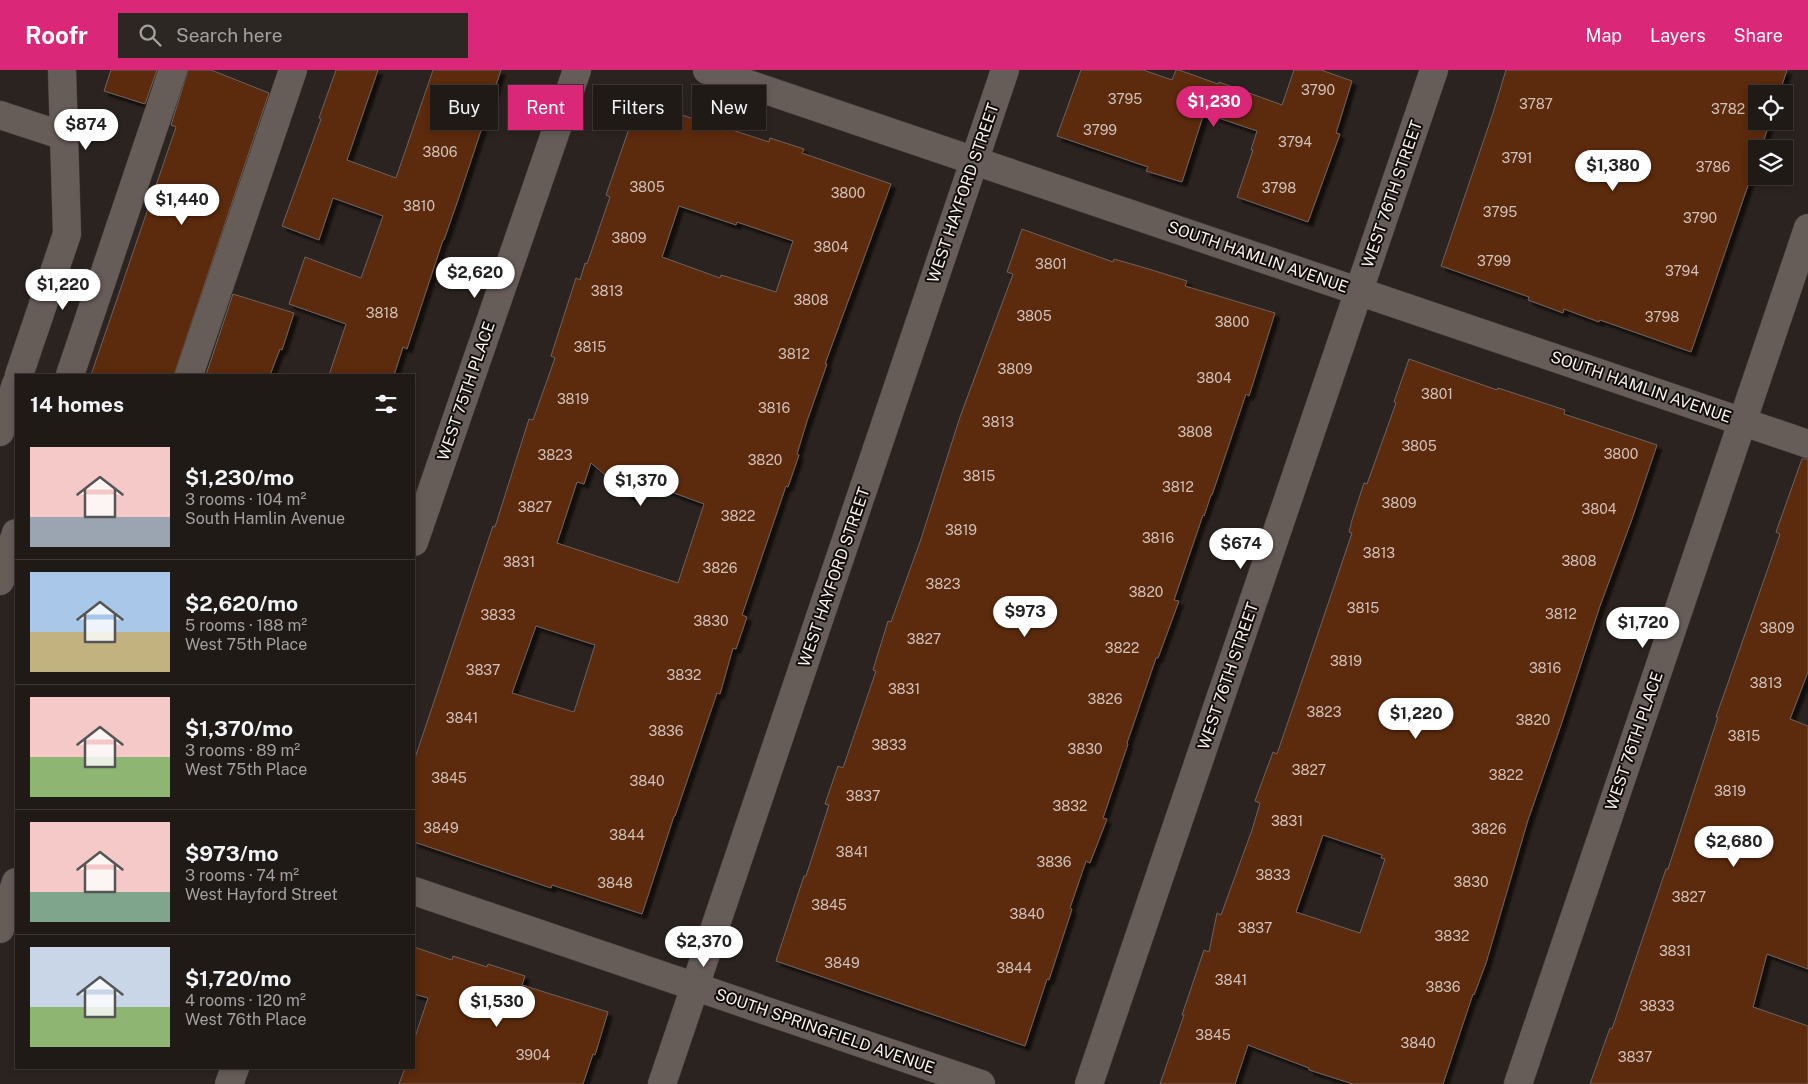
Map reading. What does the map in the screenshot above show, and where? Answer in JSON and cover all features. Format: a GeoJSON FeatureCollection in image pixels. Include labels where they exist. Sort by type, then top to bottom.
{"type":"FeatureCollection","features":[{"type":"Feature","properties":{"kind":"street"},"geometry":{"type":"LineString","coordinates":[[19,374],[67,234],[62,70]]}},
{"type":"Feature","properties":{"kind":"street"},"geometry":{"type":"LineString","coordinates":[[70,374],[174,70]]}},
{"type":"Feature","properties":{"kind":"street"},"geometry":{"type":"LineString","coordinates":[[190,374],[293,70]]}},
{"type":"Feature","properties":{"kind":"street","name":"WEST 75TH PLACE"},"geometry":{"type":"LineString","coordinates":[[415,539],[577,70]]}},
{"type":"Feature","properties":{"kind":"street","name":"SOUTH HAMLIN AVENUE"},"geometry":{"type":"LineString","coordinates":[[707,70],[1808,444]]}},
{"type":"Feature","properties":{"kind":"street","name":"WEST HAYFORD STREET"},"geometry":{"type":"LineString","coordinates":[[662,1084],[1005,70]]}},
{"type":"Feature","properties":{"kind":"street","name":"WEST 76TH STREET"},"geometry":{"type":"LineString","coordinates":[[1089,1084],[1434,70]]}},
{"type":"Feature","properties":{"kind":"street"},"geometry":{"type":"LineString","coordinates":[[0,115],[64,136]]}},
{"type":"Feature","properties":{"kind":"street","name":"WEST 76TH PLACE"},"geometry":{"type":"LineString","coordinates":[[1518,1084],[1808,228]]}},
{"type":"Feature","properties":{"kind":"street"},"geometry":{"type":"LineString","coordinates":[[0,432],[15,387]]}},
{"type":"Feature","properties":{"kind":"street"},"geometry":{"type":"LineString","coordinates":[[0,580],[15,536]]}},
{"type":"Feature","properties":{"kind":"street"},"geometry":{"type":"LineString","coordinates":[[0,928],[15,885]]}},
{"type":"Feature","properties":{"kind":"street","name":"SOUTH SPRINGFIELD AVENUE"},"geometry":{"type":"LineString","coordinates":[[415,891],[981,1084]]}},
{"type":"Feature","properties":{"kind":"street"},"geometry":{"type":"LineString","coordinates":[[229,1084],[235,1069]]}},
{"type":"Feature","properties":{"kind":"building"},"geometry":{"type":"Polygon","coordinates":[[[111,70],[157,70],[145,104],[104,91],[111,70]]]}},
{"type":"Feature","properties":{"kind":"building"},"geometry":{"type":"Polygon","coordinates":[[[188,70],[211,70],[269,93],[174,374],[91,374],[176,127],[171,125],[188,70]]]}},
{"type":"Feature","properties":{"kind":"building"},"geometry":{"type":"Polygon","coordinates":[[[336,70],[378,70],[347,160],[396,178],[433,70],[501,70],[496,85],[430,85],[430,130],[481,130],[407,349],[403,347],[394,374],[329,374],[346,324],[289,304],[305,257],[361,278],[383,216],[333,198],[319,240],[282,226],[321,119],[319,118],[336,70]]]}},
{"type":"Feature","properties":{"kind":"building"},"geometry":{"type":"Polygon","coordinates":[[[1081,70],[1143,70],[1172,80],[1176,70],[1179,70],[1218,84],[1219,82],[1282,105],[1294,70],[1321,70],[1352,81],[1336,133],[1340,134],[1308,222],[1237,197],[1253,150],[1251,150],[1257,131],[1204,113],[1182,182],[1146,171],[1148,167],[1057,136],[1081,70]]]}},
{"type":"Feature","properties":{"kind":"building"},"geometry":{"type":"Polygon","coordinates":[[[1506,70],[1787,70],[1782,85],[1748,85],[1748,130],[1767,130],[1764,140],[1748,140],[1748,185],[1691,352],[1564,309],[1563,313],[1528,300],[1529,297],[1441,266],[1506,70]]]}},
{"type":"Feature","properties":{"kind":"building"},"geometry":{"type":"Polygon","coordinates":[[[682,115],[692,118],[692,130],[732,130],[769,142],[770,138],[804,149],[802,153],[891,184],[825,364],[827,364],[797,454],[799,455],[788,487],[786,486],[742,615],[747,617],[736,649],[733,648],[720,694],[717,693],[642,914],[552,885],[551,888],[415,842],[415,758],[493,526],[495,527],[529,419],[533,420],[555,358],[551,356],[576,278],[580,280],[585,263],[587,264],[610,197],[606,195],[629,130],[682,130],[682,115]],[[679,206],[662,257],[720,278],[721,275],[776,292],[793,241],[737,222],[736,225],[679,206]],[[591,463],[584,484],[577,482],[557,543],[678,583],[704,504],[644,482],[631,497],[591,463]],[[536,626],[512,693],[574,712],[595,645],[536,626]]]}},
{"type":"Feature","properties":{"kind":"building"},"geometry":{"type":"Polygon","coordinates":[[[1022,229],[1113,262],[1114,259],[1187,281],[1185,286],[1275,313],[1249,396],[1246,394],[1174,600],[1179,601],[1158,658],[1156,658],[1127,743],[1103,818],[1107,819],[1090,863],[1086,861],[1049,980],[1047,979],[1025,1046],[776,961],[829,805],[825,804],[838,766],[843,768],[876,671],[873,670],[888,621],[891,622],[921,539],[960,417],[1013,274],[1007,272],[1022,229]]]}},
{"type":"Feature","properties":{"kind":"building"},"geometry":{"type":"Polygon","coordinates":[[[233,294],[294,313],[282,350],[280,349],[270,374],[206,374],[233,294]]]}},
{"type":"Feature","properties":{"kind":"building"},"geometry":{"type":"Polygon","coordinates":[[[1409,359],[1497,390],[1498,388],[1565,410],[1564,414],[1657,445],[1600,606],[1528,820],[1486,963],[1473,994],[1443,1084],[1353,1084],[1309,1070],[1309,1068],[1248,1045],[1235,1084],[1160,1084],[1204,950],[1209,952],[1217,913],[1221,915],[1252,830],[1260,803],[1255,801],[1273,752],[1277,754],[1352,533],[1349,532],[1364,483],[1367,484],[1396,403],[1394,402],[1409,359]],[[1323,835],[1296,912],[1360,933],[1385,859],[1381,858],[1382,855],[1323,835]]]}},
{"type":"Feature","properties":{"kind":"building"},"geometry":{"type":"Polygon","coordinates":[[[1802,459],[1808,459],[1808,672],[1790,719],[1808,726],[1808,969],[1767,954],[1753,1007],[1808,1026],[1808,1084],[1590,1084],[1610,1028],[1612,1029],[1666,869],[1668,869],[1718,717],[1716,717],[1780,534],[1776,532],[1802,459]]]}},
{"type":"Feature","properties":{"kind":"building"},"geometry":{"type":"Polygon","coordinates":[[[415,947],[452,960],[453,956],[487,967],[488,964],[525,976],[522,985],[608,1012],[595,1055],[593,1054],[583,1084],[399,1084],[405,1069],[415,1069],[415,1037],[428,998],[415,994],[415,947]]]}}]}
